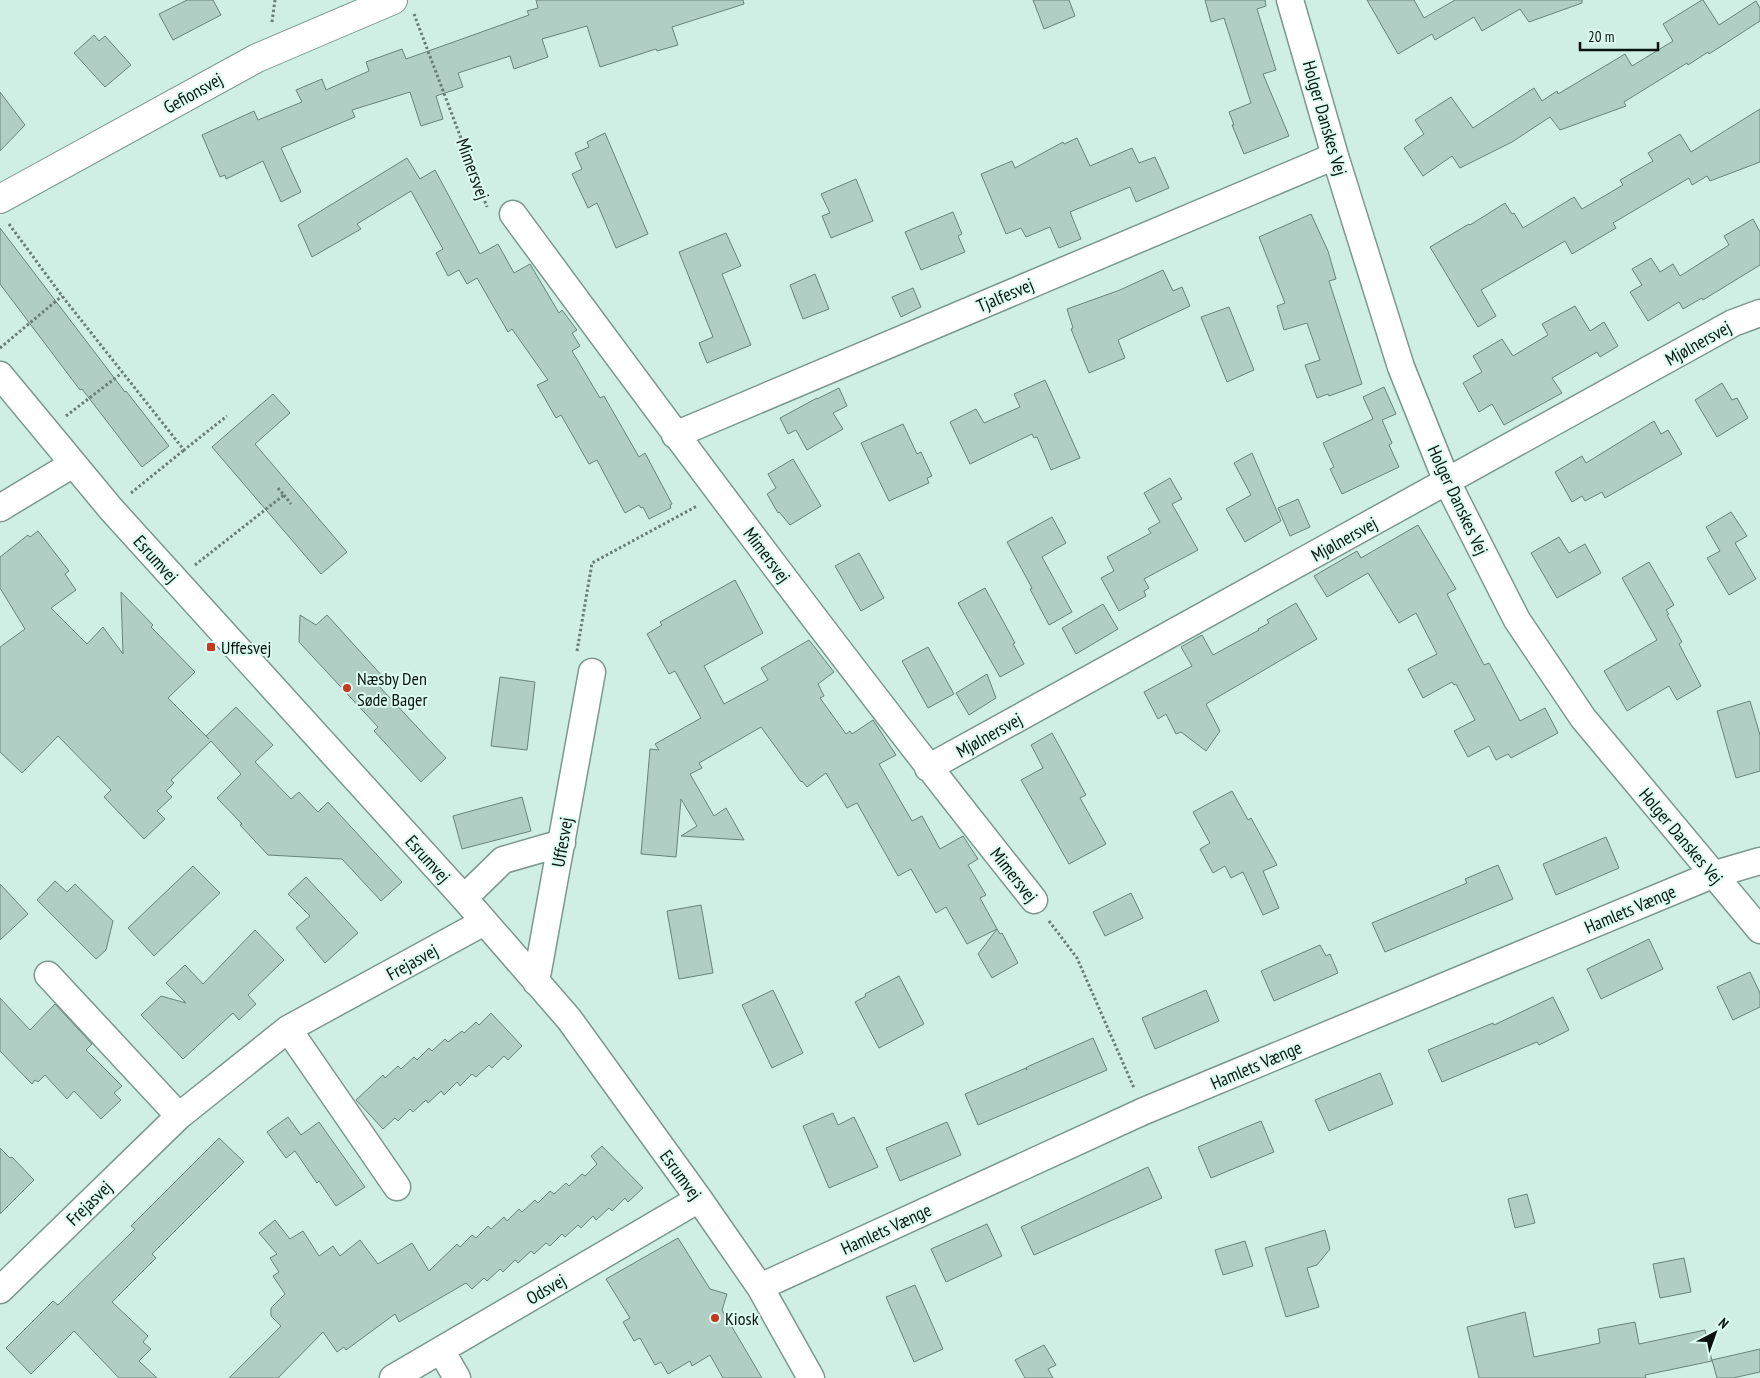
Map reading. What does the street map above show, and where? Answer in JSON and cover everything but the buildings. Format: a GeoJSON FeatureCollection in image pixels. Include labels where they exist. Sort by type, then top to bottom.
{"type":"FeatureCollection","features":[{"type":"Feature","properties":{"kind":"main road","name":"Gefionsvej"},"geometry":{"type":"LineString","coordinates":[[3,209],[257,58],[402,3]]}},
{"type":"Feature","properties":{"kind":"street","name":"Holger Danskes Vej"},"geometry":{"type":"LineString","coordinates":[[1290,0],[1335,156],[1401,367],[1447,482],[1516,620],[1583,718],[1760,930]]}},
{"type":"Feature","properties":{"kind":"street","name":"Tjalfesvej"},"geometry":{"type":"LineString","coordinates":[[675,434],[1335,156]]}},
{"type":"Feature","properties":{"kind":"street","name":"Mimersvej"},"geometry":{"type":"LineString","coordinates":[[513,214],[675,434],[928,768],[1034,900]]}},
{"type":"Feature","properties":{"kind":"street","name":"Mjølnersvej"},"geometry":{"type":"LineString","coordinates":[[928,768],[1733,323],[1760,313]]}},
{"type":"Feature","properties":{"kind":"street","name":"Esrumvej"},"geometry":{"type":"LineString","coordinates":[[0,375],[111,510],[464,898],[569,1019],[760,1287],[810,1378]]}},
{"type":"Feature","properties":{"kind":"street"},"geometry":{"type":"LineString","coordinates":[[0,508],[72,464]]}},
{"type":"Feature","properties":{"kind":"street","name":"Uffesvej"},"geometry":{"type":"LineString","coordinates":[[536,982],[592,672]]}},
{"type":"Feature","properties":{"kind":"street"},"geometry":{"type":"LineString","coordinates":[[464,898],[503,860],[562,843]]}},
{"type":"Feature","properties":{"kind":"street","name":"Hamlets Vænge"},"geometry":{"type":"LineString","coordinates":[[760,1287],[1144,1111],[1712,874],[1760,861]]}},
{"type":"Feature","properties":{"kind":"street","name":"Frejasvej"},"geometry":{"type":"LineString","coordinates":[[0,1290],[179,1116],[288,1030],[484,922]]}},
{"type":"Feature","properties":{"kind":"street"},"geometry":{"type":"LineString","coordinates":[[48,975],[179,1116]]}},
{"type":"Feature","properties":{"kind":"street"},"geometry":{"type":"LineString","coordinates":[[288,1030],[397,1187]]}},
{"type":"Feature","properties":{"kind":"street","name":"Odsvej"},"geometry":{"type":"LineString","coordinates":[[393,1378],[699,1199]]}},
{"type":"Feature","properties":{"kind":"street"},"geometry":{"type":"LineString","coordinates":[[441,1350],[457,1378]]}},
{"type":"Feature","properties":{"kind":"path","name":"Mimersvej"},"geometry":{"type":"LineString","coordinates":[[402,3],[420,28],[489,212],[513,214]]}},
{"type":"Feature","properties":{"kind":"path"},"geometry":{"type":"LineString","coordinates":[[3,209],[62,296],[184,450]]}},
{"type":"Feature","properties":{"kind":"path"},"geometry":{"type":"LineString","coordinates":[[0,348],[62,296]]}},
{"type":"Feature","properties":{"kind":"path"},"geometry":{"type":"LineString","coordinates":[[46,432],[122,373]]}},
{"type":"Feature","properties":{"kind":"path"},"geometry":{"type":"LineString","coordinates":[[111,510],[226,416]]}},
{"type":"Feature","properties":{"kind":"path"},"geometry":{"type":"LineString","coordinates":[[277,487],[291,504]]}},
{"type":"Feature","properties":{"kind":"path"},"geometry":{"type":"LineString","coordinates":[[592,672],[574,667],[592,563],[720,494]]}},
{"type":"Feature","properties":{"kind":"path"},"geometry":{"type":"LineString","coordinates":[[175,581],[284,495]]}},
{"type":"Feature","properties":{"kind":"path","name":"Mimersvej"},"geometry":{"type":"LineString","coordinates":[[1034,900],[1076,958],[1144,1111]]}},
{"type":"Feature","properties":{"kind":"place","name":"Uffesvej"},"geometry":{"type":"Point","coordinates":[211,647]}},
{"type":"Feature","properties":{"kind":"place","name":"Næsby Den Søde Bager"},"geometry":{"type":"Point","coordinates":[347,688]}},
{"type":"Feature","properties":{"kind":"place","name":"Kiosk"},"geometry":{"type":"Point","coordinates":[715,1318]}}]}
